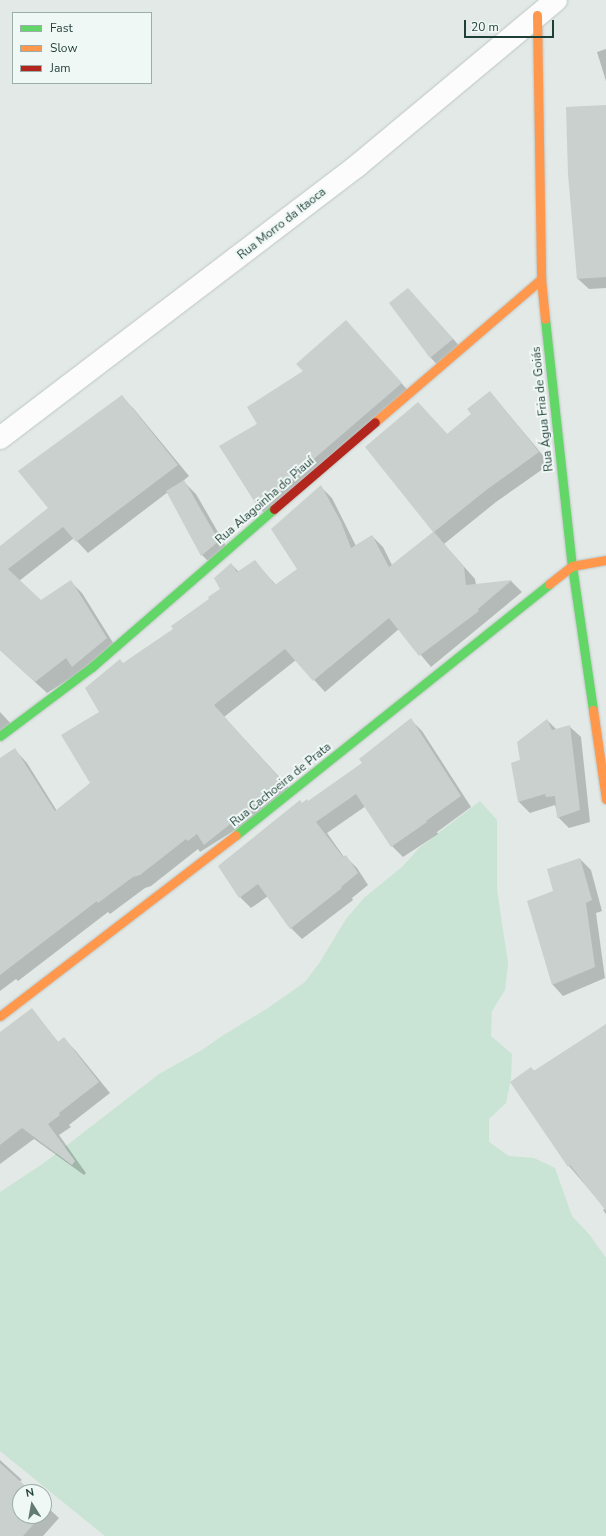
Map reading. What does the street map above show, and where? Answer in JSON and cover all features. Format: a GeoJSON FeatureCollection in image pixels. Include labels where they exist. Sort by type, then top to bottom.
{"type":"FeatureCollection","features":[{"type":"Feature","properties":{"kind":"street","name":"Rua Morro da Itaoca"},"geometry":{"type":"LineString","coordinates":[[0,438],[357,166],[556,0]]}},
{"type":"Feature","properties":{"kind":"street","name":"Rua Água Fria de Goiás"},"geometry":{"type":"LineString","coordinates":[[537,15],[541,279],[572,566],[606,799]]}},
{"type":"Feature","properties":{"kind":"street","name":"Rua Alagoinha do Piauí"},"geometry":{"type":"LineString","coordinates":[[0,736],[92,667],[541,279]]}},
{"type":"Feature","properties":{"kind":"street"},"geometry":{"type":"LineString","coordinates":[[572,566],[606,560]]}},
{"type":"Feature","properties":{"kind":"street","name":"Rua Cachoeira de Prata"},"geometry":{"type":"LineString","coordinates":[[0,1016],[207,859],[572,566]]}},
{"type":"Feature","properties":{"kind":"green space"},"geometry":{"type":"Polygon","coordinates":[[[480,801],[497,820],[497,890],[508,963],[505,990],[492,1011],[491,1036],[512,1054],[511,1079],[506,1103],[489,1119],[489,1142],[509,1156],[534,1158],[555,1168],[572,1216],[589,1234],[606,1258],[606,1536],[105,1536],[52,1493],[52,1484],[41,1484],[0,1451],[0,1192],[44,1163],[159,1074],[202,1050],[268,1008],[305,982],[320,962],[346,919],[364,898],[403,866],[419,848],[480,801]]]}},
{"type":"Feature","properties":{"kind":"building"},"geometry":{"type":"Polygon","coordinates":[[[606,105],[606,277],[577,279],[568,174],[566,107],[606,105]]]}},
{"type":"Feature","properties":{"kind":"building"},"geometry":{"type":"Polygon","coordinates":[[[408,288],[453,339],[430,358],[389,303],[408,288]]]}},
{"type":"Feature","properties":{"kind":"building"},"geometry":{"type":"Polygon","coordinates":[[[346,320],[402,383],[258,507],[219,446],[257,424],[247,407],[303,371],[296,364],[346,320]]]}},
{"type":"Feature","properties":{"kind":"building"},"geometry":{"type":"Polygon","coordinates":[[[490,391],[539,452],[485,491],[434,532],[464,567],[466,585],[512,580],[478,609],[479,611],[419,656],[389,618],[313,681],[285,649],[214,705],[283,782],[204,845],[197,834],[188,841],[186,839],[140,875],[133,877],[98,903],[97,901],[0,975],[0,758],[15,748],[55,811],[90,783],[61,735],[99,712],[85,688],[120,659],[123,663],[173,629],[171,626],[209,599],[208,597],[220,589],[214,578],[231,563],[237,572],[255,560],[275,585],[297,569],[271,529],[321,485],[341,522],[351,548],[372,535],[389,567],[433,532],[365,447],[418,402],[447,434],[471,414],[467,409],[490,391]]]}},
{"type":"Feature","properties":{"kind":"building"},"geometry":{"type":"Polygon","coordinates":[[[122,395],[178,465],[76,542],[63,527],[8,569],[41,600],[71,580],[107,638],[72,667],[66,658],[35,682],[0,650],[0,546],[48,508],[18,471],[122,395]]]}},
{"type":"Feature","properties":{"kind":"building"},"geometry":{"type":"Polygon","coordinates":[[[184,480],[219,541],[201,556],[166,491],[184,480]]]}},
{"type":"Feature","properties":{"kind":"building"},"geometry":{"type":"Polygon","coordinates":[[[411,718],[461,796],[391,847],[356,794],[316,822],[343,857],[346,855],[358,873],[341,887],[342,888],[290,929],[258,884],[239,898],[218,866],[300,800],[302,803],[307,799],[308,801],[362,763],[359,759],[411,718]]]}},
{"type":"Feature","properties":{"kind":"building"},"geometry":{"type":"Polygon","coordinates":[[[547,719],[552,730],[570,725],[580,810],[557,818],[555,796],[546,797],[545,794],[518,802],[511,763],[520,760],[517,742],[547,719]]]}},
{"type":"Feature","properties":{"kind":"building"},"geometry":{"type":"Polygon","coordinates":[[[580,858],[592,900],[586,903],[595,967],[552,985],[527,901],[553,891],[547,869],[580,858]]]}},
{"type":"Feature","properties":{"kind":"building"},"geometry":{"type":"Polygon","coordinates":[[[32,1008],[58,1042],[64,1037],[99,1082],[59,1113],[60,1115],[48,1124],[75,1161],[72,1165],[22,1128],[0,1145],[0,1032],[32,1008]]]}},
{"type":"Feature","properties":{"kind":"building"},"geometry":{"type":"Polygon","coordinates":[[[606,1024],[606,1211],[570,1165],[568,1167],[510,1082],[531,1067],[534,1071],[606,1024]]]}},
{"type":"Feature","properties":{"kind":"building"},"geometry":{"type":"Polygon","coordinates":[[[0,1463],[23,1484],[12,1484],[12,1524],[34,1524],[23,1536],[0,1536],[0,1463]]]}},
{"type":"Feature","properties":{"kind":"traffic: fast"},"geometry":{"type":"LineString","coordinates":[[545,319],[572,566],[593,710]]}},
{"type":"Feature","properties":{"kind":"traffic: fast"},"geometry":{"type":"LineString","coordinates":[[0,736],[92,667],[274,509]]}},
{"type":"Feature","properties":{"kind":"traffic: fast"},"geometry":{"type":"LineString","coordinates":[[236,835],[549,584]]}},
{"type":"Feature","properties":{"kind":"traffic: slow"},"geometry":{"type":"LineString","coordinates":[[537,15],[541,279],[545,319]]}},
{"type":"Feature","properties":{"kind":"traffic: slow"},"geometry":{"type":"LineString","coordinates":[[375,422],[541,279]]}},
{"type":"Feature","properties":{"kind":"traffic: slow"},"geometry":{"type":"LineString","coordinates":[[549,584],[572,566],[606,560]]}},
{"type":"Feature","properties":{"kind":"traffic: slow"},"geometry":{"type":"LineString","coordinates":[[593,710],[606,799]]}},
{"type":"Feature","properties":{"kind":"traffic: slow"},"geometry":{"type":"LineString","coordinates":[[0,1016],[236,835]]}},
{"type":"Feature","properties":{"kind":"traffic: jam"},"geometry":{"type":"LineString","coordinates":[[274,509],[375,422]]}}]}
